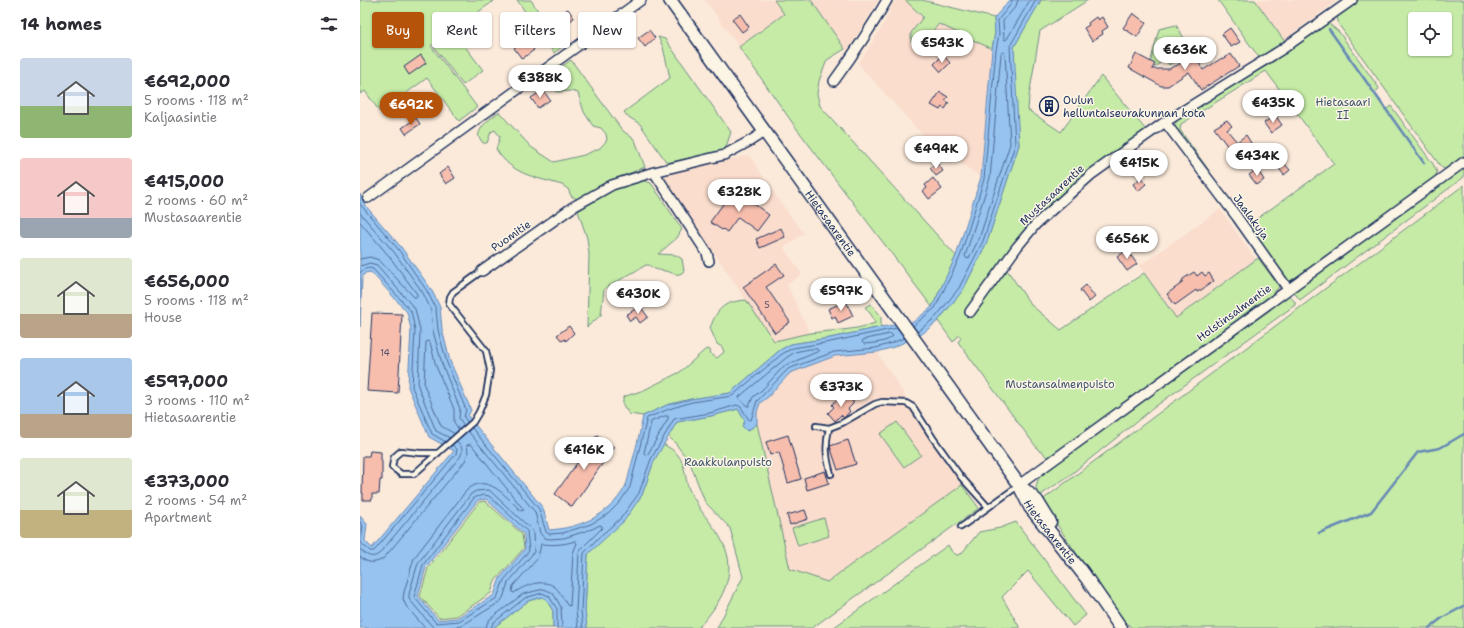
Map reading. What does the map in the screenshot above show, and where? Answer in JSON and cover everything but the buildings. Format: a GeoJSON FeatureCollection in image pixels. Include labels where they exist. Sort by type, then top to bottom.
{"type":"FeatureCollection","features":[{"type":"Feature","properties":{"kind":"street"},"geometry":{"type":"LineString","coordinates":[[368,198],[641,0]]}},
{"type":"Feature","properties":{"kind":"street","name":"Hietasaarentie"},"geometry":{"type":"LineString","coordinates":[[670,0],[1019,485],[1030,507],[1085,576],[1121,628]]}},
{"type":"Feature","properties":{"kind":"street"},"geometry":{"type":"LineString","coordinates":[[834,81],[861,42],[887,0]]}},
{"type":"Feature","properties":{"kind":"street","name":"Mustasaarentie"},"geometry":{"type":"LineString","coordinates":[[970,312],[1017,247],[1036,224],[1092,174],[1165,122],[1281,50],[1352,0]]}},
{"type":"Feature","properties":{"kind":"street","name":"Jaalakuja"},"geometry":{"type":"LineString","coordinates":[[1165,122],[1237,217],[1288,289]]}},
{"type":"Feature","properties":{"kind":"street","name":"Puomitie"},"geometry":{"type":"LineString","coordinates":[[482,271],[573,207],[612,185],[654,172],[724,156],[764,132]]}},
{"type":"Feature","properties":{"kind":"street","name":"Holstinsalmentie"},"geometry":{"type":"LineString","coordinates":[[1019,485],[1464,162]]}},
{"type":"Feature","properties":{"kind":"street"},"geometry":{"type":"LineString","coordinates":[[654,172],[707,253],[709,261]]}},
{"type":"Feature","properties":{"kind":"lane","name":"Puomitie"},"geometry":{"type":"LineString","coordinates":[[438,453],[401,451],[394,457],[392,467],[401,474],[414,474],[446,447],[473,422],[479,412],[486,394],[490,370],[486,351],[449,304],[450,297],[453,292],[482,271]]}},
{"type":"Feature","properties":{"kind":"lane"},"geometry":{"type":"LineString","coordinates":[[816,426],[829,428],[842,423],[875,404],[882,402],[906,403],[913,407],[960,477],[988,507]]}},
{"type":"Feature","properties":{"kind":"lane"},"geometry":{"type":"LineString","coordinates":[[829,428],[826,441],[827,459],[831,474]]}},
{"type":"Feature","properties":{"kind":"lane"},"geometry":{"type":"LineString","coordinates":[[961,527],[1019,485]]}},
{"type":"Feature","properties":{"kind":"shaded area"},"geometry":{"type":"Polygon","coordinates":[[[705,0],[774,0],[784,14],[739,47],[705,0]]]}},
{"type":"Feature","properties":{"kind":"shaded area"},"geometry":{"type":"Polygon","coordinates":[[[811,0],[878,0],[847,52],[811,0]]]}},
{"type":"Feature","properties":{"kind":"shaded area"},"geometry":{"type":"Polygon","coordinates":[[[895,0],[909,0],[992,49],[981,177],[928,141],[858,64],[882,27],[895,0]]]}},
{"type":"Feature","properties":{"kind":"shaded area"},"geometry":{"type":"Polygon","coordinates":[[[1255,0],[1338,0],[1284,40],[1255,0]]]}},
{"type":"Feature","properties":{"kind":"shaded area"},"geometry":{"type":"Polygon","coordinates":[[[749,155],[780,202],[804,233],[784,248],[802,274],[787,285],[810,333],[790,339],[774,341],[664,179],[666,174],[749,155]]]}},
{"type":"Feature","properties":{"kind":"shaded area"},"geometry":{"type":"Polygon","coordinates":[[[1220,209],[1256,260],[1176,318],[1139,266],[1220,209]]]}},
{"type":"Feature","properties":{"kind":"shaded area"},"geometry":{"type":"Polygon","coordinates":[[[877,352],[962,485],[827,582],[790,569],[757,424],[757,412],[760,403],[768,397],[790,373],[835,356],[877,352]]]}},
{"type":"Feature","properties":{"kind":"green space"},"geometry":{"type":"Polygon","coordinates":[[[360,0],[495,0],[478,12],[432,12],[431,46],[477,107],[459,121],[427,78],[380,112],[365,91],[360,94],[360,0]]]}},
{"type":"Feature","properties":{"kind":"green space"},"geometry":{"type":"Polygon","coordinates":[[[517,0],[531,0],[539,12],[525,12],[517,0]]]}},
{"type":"Feature","properties":{"kind":"green space"},"geometry":{"type":"Polygon","coordinates":[[[774,0],[811,0],[845,49],[827,60],[819,81],[817,94],[820,106],[956,256],[932,307],[794,125],[739,47],[784,14],[774,0]]]}},
{"type":"Feature","properties":{"kind":"green space"},"geometry":{"type":"Polygon","coordinates":[[[905,0],[922,0],[994,18],[995,33],[992,49],[939,24],[921,43],[911,42],[911,33],[923,17],[905,0]]]}},
{"type":"Feature","properties":{"kind":"green space","name":"Mustansalmenpuisto"},"geometry":{"type":"Polygon","coordinates":[[[1041,0],[1088,0],[1040,31],[1028,110],[1061,132],[1101,76],[1146,130],[1084,174],[1055,200],[1055,209],[1005,267],[1031,305],[1061,330],[1144,273],[1176,318],[1258,258],[1279,286],[1271,296],[1048,459],[1042,451],[1040,452],[958,342],[961,338],[959,335],[953,342],[938,321],[963,290],[987,242],[1019,145],[1014,100],[1014,47],[1041,0]]]}},
{"type":"Feature","properties":{"kind":"green space"},"geometry":{"type":"Polygon","coordinates":[[[1218,0],[1255,0],[1285,42],[1260,59],[1218,0]]]}},
{"type":"Feature","properties":{"kind":"green space"},"geometry":{"type":"Polygon","coordinates":[[[1358,0],[1464,0],[1464,155],[1445,169],[1441,167],[1339,25],[1337,17],[1339,13],[1358,0]]]}},
{"type":"Feature","properties":{"kind":"green space","name":"Hietasaari II"},"geometry":{"type":"Polygon","coordinates":[[[1325,23],[1328,23],[1339,32],[1379,88],[1377,91],[1373,92],[1385,110],[1391,106],[1433,164],[1437,172],[1436,176],[1296,279],[1289,281],[1285,280],[1225,198],[1226,194],[1248,225],[1334,164],[1266,71],[1181,124],[1180,130],[1210,172],[1208,173],[1175,129],[1175,124],[1180,116],[1273,62],[1325,23]]]}},
{"type":"Feature","properties":{"kind":"green space"},"geometry":{"type":"Polygon","coordinates":[[[1176,25],[1192,51],[1169,65],[1165,59],[1161,59],[1160,63],[1155,67],[1150,64],[1159,29],[1176,25]]]}},
{"type":"Feature","properties":{"kind":"green space"},"geometry":{"type":"Polygon","coordinates":[[[658,37],[665,39],[731,132],[725,150],[667,163],[640,124],[627,116],[624,112],[670,78],[663,47],[658,37]]]}},
{"type":"Feature","properties":{"kind":"green space"},"geometry":{"type":"Polygon","coordinates":[[[435,48],[466,48],[483,70],[463,85],[435,48]]]}},
{"type":"Feature","properties":{"kind":"green space"},"geometry":{"type":"Polygon","coordinates":[[[551,48],[561,48],[554,53],[551,48]]]}},
{"type":"Feature","properties":{"kind":"green space"},"geometry":{"type":"Polygon","coordinates":[[[571,60],[622,130],[635,140],[645,167],[610,181],[577,199],[571,196],[568,189],[562,185],[525,174],[509,164],[502,158],[496,149],[500,137],[495,130],[491,132],[487,143],[483,143],[478,136],[484,125],[499,112],[531,147],[554,162],[584,155],[600,148],[607,140],[606,134],[601,128],[593,126],[584,112],[578,93],[571,91],[557,92],[550,85],[547,77],[571,60]]]}},
{"type":"Feature","properties":{"kind":"green space"},"geometry":{"type":"Polygon","coordinates":[[[1464,166],[1464,177],[1300,300],[1293,291],[1464,166]]]}},
{"type":"Feature","properties":{"kind":"green space"},"geometry":{"type":"Polygon","coordinates":[[[642,180],[651,183],[682,229],[677,238],[658,254],[676,255],[682,259],[684,271],[677,274],[657,270],[649,265],[646,265],[604,289],[601,315],[587,327],[589,254],[587,238],[578,211],[620,186],[642,180]]]}},
{"type":"Feature","properties":{"kind":"green space"},"geometry":{"type":"Polygon","coordinates":[[[1464,185],[1464,628],[1132,628],[1119,616],[1041,501],[1464,185]]]}},
{"type":"Feature","properties":{"kind":"green space"},"geometry":{"type":"Polygon","coordinates":[[[1288,294],[1295,302],[1295,305],[1156,406],[1070,475],[1038,497],[1036,487],[1044,471],[1288,294]]]}},
{"type":"Feature","properties":{"kind":"green space"},"geometry":{"type":"Polygon","coordinates":[[[746,300],[774,341],[811,333],[859,328],[875,323],[865,307],[871,304],[881,316],[881,327],[830,338],[791,344],[780,350],[730,393],[691,399],[667,405],[643,416],[629,414],[623,405],[623,397],[644,390],[680,372],[706,349],[710,350],[711,354],[717,358],[724,352],[722,347],[717,344],[710,328],[719,310],[732,302],[746,300]]]}},
{"type":"Feature","properties":{"kind":"green space","name":"Raakkulanpuisto"},"geometry":{"type":"Polygon","coordinates":[[[738,409],[745,421],[747,431],[757,424],[790,569],[827,582],[962,485],[979,508],[812,628],[717,628],[743,577],[730,528],[705,502],[690,463],[668,436],[677,422],[711,416],[738,409]]]}},
{"type":"Feature","properties":{"kind":"green space"},"geometry":{"type":"Polygon","coordinates":[[[897,422],[921,455],[904,467],[880,434],[897,422]]]}},
{"type":"Feature","properties":{"kind":"green space"},"geometry":{"type":"Polygon","coordinates":[[[663,444],[678,455],[683,466],[691,494],[722,541],[727,553],[729,565],[725,588],[714,609],[698,628],[587,628],[585,611],[588,554],[642,495],[654,461],[663,444]]]}},
{"type":"Feature","properties":{"kind":"green space"},"geometry":{"type":"Polygon","coordinates":[[[485,501],[522,534],[524,548],[495,581],[491,593],[457,616],[439,618],[420,596],[428,568],[479,502],[485,501]]]}},
{"type":"Feature","properties":{"kind":"green space"},"geometry":{"type":"Polygon","coordinates":[[[824,518],[829,536],[798,546],[792,528],[824,518]]]}},
{"type":"Feature","properties":{"kind":"green space"},"geometry":{"type":"Polygon","coordinates":[[[1016,522],[1086,615],[1073,626],[1028,571],[1002,597],[1020,628],[833,628],[948,545],[952,552],[957,555],[961,554],[979,532],[1000,528],[1016,522]]]}},
{"type":"Feature","properties":{"kind":"green space"},"geometry":{"type":"Polygon","coordinates":[[[542,597],[546,599],[553,611],[553,628],[493,628],[528,601],[542,597]]]}},
{"type":"Feature","properties":{"kind":"water"},"geometry":{"type":"Polygon","coordinates":[[[1010,0],[1041,0],[1014,47],[1019,145],[987,242],[963,290],[938,321],[922,334],[894,347],[877,352],[835,356],[790,373],[768,397],[760,403],[757,412],[757,424],[747,431],[742,426],[745,421],[738,409],[711,416],[677,422],[654,461],[642,495],[624,521],[588,554],[585,611],[587,628],[553,628],[553,611],[546,599],[542,597],[528,601],[493,628],[360,628],[360,516],[367,524],[365,541],[372,548],[454,451],[429,437],[408,387],[411,329],[407,312],[371,272],[365,273],[362,277],[360,327],[360,194],[365,205],[401,247],[431,289],[440,307],[442,329],[450,361],[471,410],[468,416],[543,508],[549,530],[561,529],[583,523],[603,512],[619,497],[625,487],[638,441],[643,416],[667,405],[691,399],[730,393],[780,350],[791,344],[913,322],[932,307],[956,256],[981,177],[992,49],[995,33],[994,18],[1010,0]],[[486,499],[478,500],[426,567],[418,596],[438,620],[457,618],[494,595],[500,578],[525,549],[524,534],[486,499]]]}},
{"type":"Feature","properties":{"kind":"waterway"},"geometry":{"type":"LineString","coordinates":[[1329,29],[1424,163]]}},
{"type":"Feature","properties":{"kind":"waterway"},"geometry":{"type":"LineString","coordinates":[[1319,533],[1371,512],[1418,452],[1440,448],[1464,434]]}},
{"type":"Feature","properties":{"kind":"waterway"},"geometry":{"type":"LineString","coordinates":[[1429,628],[1442,618],[1464,606]]}},
{"type":"Feature","properties":{"kind":"place","name":"Oulun helluntaiseurakunnan kota"},"geometry":{"type":"Point","coordinates":[1049,106]}}]}
